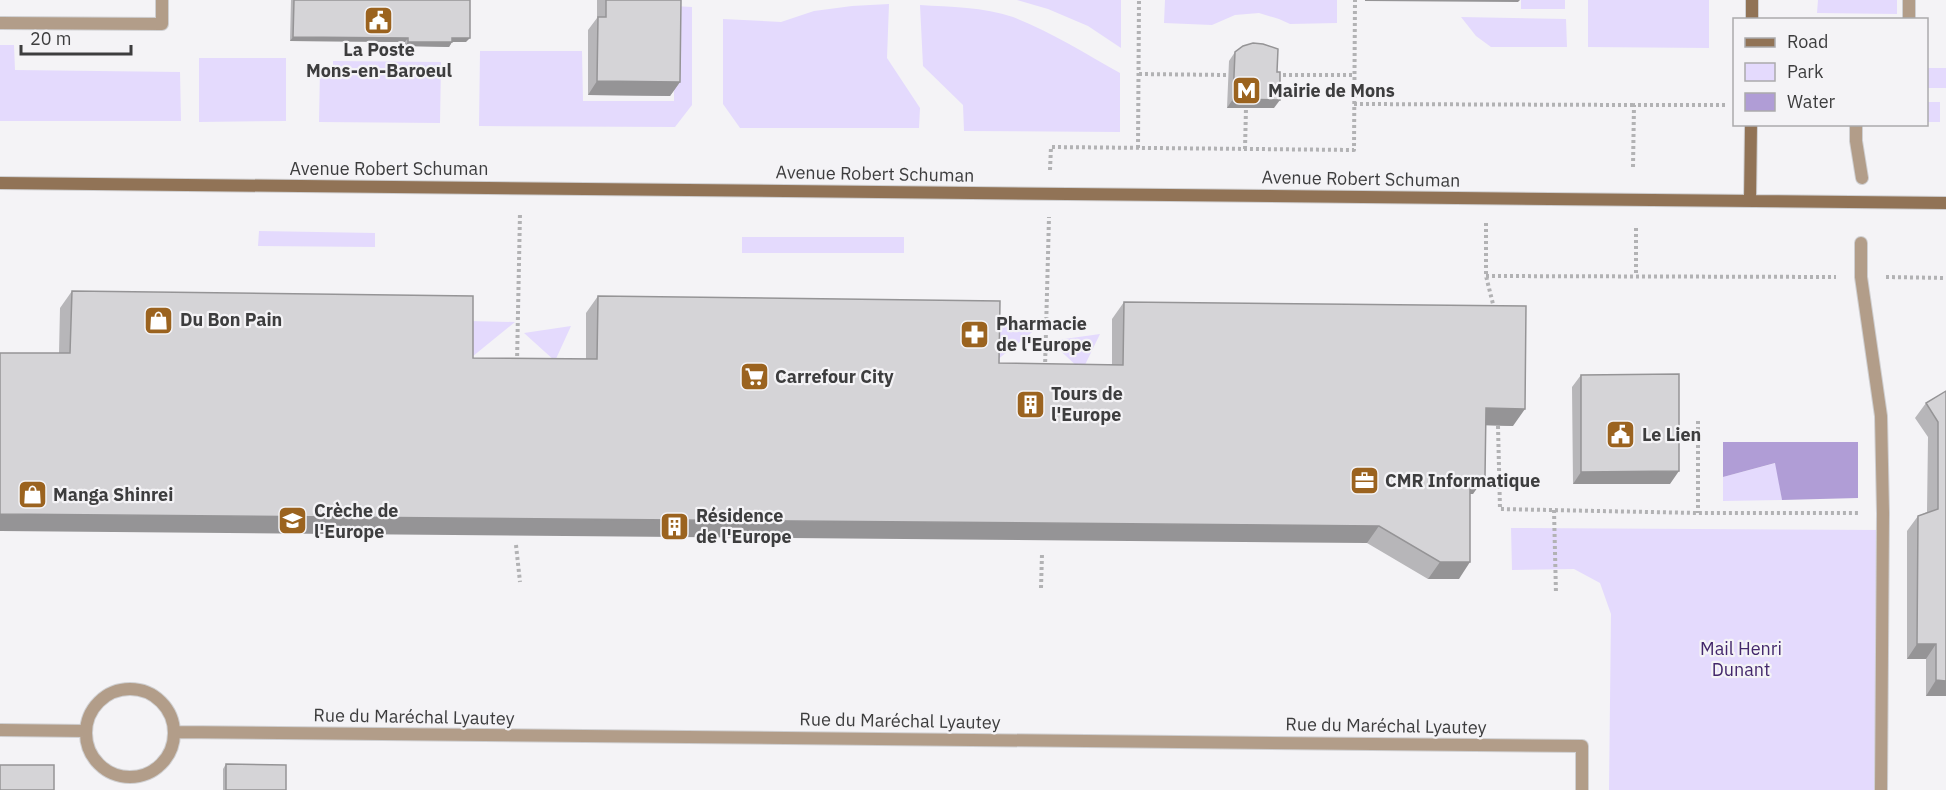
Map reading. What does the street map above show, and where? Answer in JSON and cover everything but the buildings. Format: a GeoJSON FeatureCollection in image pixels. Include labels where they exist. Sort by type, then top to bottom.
{"type":"FeatureCollection","features":[{"type":"Feature","properties":{"kind":"main road"},"geometry":{"type":"LineString","coordinates":[[1752,0],[1752,18]]}},
{"type":"Feature","properties":{"kind":"main road"},"geometry":{"type":"LineString","coordinates":[[1750,201],[1751,126]]}},
{"type":"Feature","properties":{"kind":"main road","name":"Avenue Robert Schuman"},"geometry":{"type":"LineString","coordinates":[[0,183],[1946,203]]}},
{"type":"Feature","properties":{"kind":"street"},"geometry":{"type":"LineString","coordinates":[[0,23],[162,24],[162,0]]}},
{"type":"Feature","properties":{"kind":"street"},"geometry":{"type":"LineString","coordinates":[[1909,0],[1909,18]]}},
{"type":"Feature","properties":{"kind":"street"},"geometry":{"type":"LineString","coordinates":[[1856,126],[1862,178]]}},
{"type":"Feature","properties":{"kind":"street"},"geometry":{"type":"LineString","coordinates":[[1861,243],[1861,277],[1881,416],[1883,513],[1881,790]]}},
{"type":"Feature","properties":{"kind":"street"},"geometry":{"type":"LineString","coordinates":[[130,689],[148,693],[163,704],[170,714],[174,732],[171,749],[159,767],[138,777],[123,777],[108,771],[95,761],[88,747],[86,731],[89,716],[97,703],[110,694],[130,689]]}},
{"type":"Feature","properties":{"kind":"street"},"geometry":{"type":"LineString","coordinates":[[0,730],[86,731]]}},
{"type":"Feature","properties":{"kind":"street","name":"Rue du Maréchal Lyautey"},"geometry":{"type":"LineString","coordinates":[[174,732],[1582,746],[1582,790]]}},
{"type":"Feature","properties":{"kind":"street"},"geometry":{"type":"LineString","coordinates":[[123,777],[123,790]]}},
{"type":"Feature","properties":{"kind":"path"},"geometry":{"type":"LineString","coordinates":[[1138,148],[1139,0]]}},
{"type":"Feature","properties":{"kind":"path"},"geometry":{"type":"LineString","coordinates":[[1044,369],[1051,147],[1354,150],[1355,0]]}},
{"type":"Feature","properties":{"kind":"path"},"geometry":{"type":"LineString","coordinates":[[1139,74],[1228,75]]}},
{"type":"Feature","properties":{"kind":"path"},"geometry":{"type":"LineString","coordinates":[[1271,75],[1355,75]]}},
{"type":"Feature","properties":{"kind":"path"},"geometry":{"type":"LineString","coordinates":[[1354,104],[1726,105]]}},
{"type":"Feature","properties":{"kind":"path"},"geometry":{"type":"LineString","coordinates":[[1633,167],[1634,105]]}},
{"type":"Feature","properties":{"kind":"path"},"geometry":{"type":"LineString","coordinates":[[1245,149],[1246,108]]}},
{"type":"Feature","properties":{"kind":"path"},"geometry":{"type":"LineString","coordinates":[[518,363],[520,188]]}},
{"type":"Feature","properties":{"kind":"path"},"geometry":{"type":"LineString","coordinates":[[1636,228],[1636,276]]}},
{"type":"Feature","properties":{"kind":"path"},"geometry":{"type":"LineString","coordinates":[[1485,250],[1486,276],[1496,313]]}},
{"type":"Feature","properties":{"kind":"path"},"geometry":{"type":"LineString","coordinates":[[1486,276],[1946,278]]}},
{"type":"Feature","properties":{"kind":"path"},"geometry":{"type":"LineString","coordinates":[[1698,421],[1698,513]]}},
{"type":"Feature","properties":{"kind":"path"},"geometry":{"type":"LineString","coordinates":[[1498,426],[1500,509],[1698,513],[1883,513]]}},
{"type":"Feature","properties":{"kind":"path"},"geometry":{"type":"LineString","coordinates":[[1554,510],[1556,594]]}},
{"type":"Feature","properties":{"kind":"path"},"geometry":{"type":"LineString","coordinates":[[516,545],[520,582]]}},
{"type":"Feature","properties":{"kind":"path"},"geometry":{"type":"LineString","coordinates":[[1041,588],[1042,554]]}},
{"type":"Feature","properties":{"kind":"green space"},"geometry":{"type":"Polygon","coordinates":[[[1017,0],[1121,0],[1121,48],[1088,26],[1048,9],[1017,0]]]}},
{"type":"Feature","properties":{"kind":"green space"},"geometry":{"type":"Polygon","coordinates":[[[1165,0],[1337,0],[1337,23],[1290,24],[1259,13],[1235,15],[1212,25],[1164,23],[1165,0]]]}},
{"type":"Feature","properties":{"kind":"green space"},"geometry":{"type":"Polygon","coordinates":[[[1521,0],[1565,0],[1565,9],[1521,9],[1521,0]]]}},
{"type":"Feature","properties":{"kind":"green space"},"geometry":{"type":"Polygon","coordinates":[[[1588,0],[1709,0],[1709,48],[1588,47],[1588,0]]]}},
{"type":"Feature","properties":{"kind":"green space"},"geometry":{"type":"Polygon","coordinates":[[[1818,0],[1897,0],[1897,14],[1817,13],[1818,0]]]}},
{"type":"Feature","properties":{"kind":"green space"},"geometry":{"type":"Polygon","coordinates":[[[889,4],[887,58],[920,108],[919,128],[740,128],[723,104],[723,19],[781,22],[814,11],[889,4]]]}},
{"type":"Feature","properties":{"kind":"green space"},"geometry":{"type":"Polygon","coordinates":[[[920,5],[979,9],[1013,17],[1054,36],[1120,73],[1120,132],[964,131],[963,105],[923,66],[920,5]]]}},
{"type":"Feature","properties":{"kind":"green space"},"geometry":{"type":"Polygon","coordinates":[[[674,6],[692,7],[692,105],[675,127],[479,126],[480,51],[582,51],[583,101],[674,101],[674,6]]]}},
{"type":"Feature","properties":{"kind":"green space"},"geometry":{"type":"Polygon","coordinates":[[[1461,17],[1566,19],[1567,47],[1491,47],[1476,36],[1461,17]]]}},
{"type":"Feature","properties":{"kind":"green space"},"geometry":{"type":"Polygon","coordinates":[[[0,45],[14,45],[15,70],[180,72],[181,121],[0,121],[0,45]]]}},
{"type":"Feature","properties":{"kind":"green space"},"geometry":{"type":"Polygon","coordinates":[[[199,58],[286,58],[286,121],[199,122],[199,58]]]}},
{"type":"Feature","properties":{"kind":"green space"},"geometry":{"type":"Polygon","coordinates":[[[333,61],[441,62],[440,123],[319,122],[320,68],[333,68],[333,61]]]}},
{"type":"Feature","properties":{"kind":"green space"},"geometry":{"type":"Polygon","coordinates":[[[1928,68],[1946,68],[1946,88],[1928,88],[1928,68]]]}},
{"type":"Feature","properties":{"kind":"green space"},"geometry":{"type":"Polygon","coordinates":[[[1928,102],[1940,102],[1940,122],[1928,122],[1928,102]]]}},
{"type":"Feature","properties":{"kind":"green space"},"geometry":{"type":"Polygon","coordinates":[[[259,231],[375,233],[375,247],[258,246],[259,231]]]}},
{"type":"Feature","properties":{"kind":"green space"},"geometry":{"type":"Polygon","coordinates":[[[742,237],[904,237],[904,253],[742,253],[742,237]]]}},
{"type":"Feature","properties":{"kind":"green space"},"geometry":{"type":"Polygon","coordinates":[[[468,321],[515,322],[467,361],[468,321]]]}},
{"type":"Feature","properties":{"kind":"green space"},"geometry":{"type":"Polygon","coordinates":[[[993,325],[1041,325],[992,364],[993,325]]]}},
{"type":"Feature","properties":{"kind":"green space"},"geometry":{"type":"Polygon","coordinates":[[[571,326],[555,361],[524,333],[571,326]]]}},
{"type":"Feature","properties":{"kind":"green space"},"geometry":{"type":"Polygon","coordinates":[[[1100,334],[1082,371],[1050,341],[1100,334]]]}},
{"type":"Feature","properties":{"kind":"green space"},"geometry":{"type":"Polygon","coordinates":[[[1776,463],[1782,500],[1723,501],[1723,477],[1776,463]]]}},
{"type":"Feature","properties":{"kind":"green space","name":"Mail Henri Dunant"},"geometry":{"type":"Polygon","coordinates":[[[1511,528],[1883,530],[1881,790],[1609,790],[1611,614],[1600,583],[1574,569],[1512,570],[1511,528]]]}},
{"type":"Feature","properties":{"kind":"water"},"geometry":{"type":"Polygon","coordinates":[[[1723,442],[1858,442],[1858,498],[1782,500],[1775,463],[1723,477],[1723,442]]]}},
{"type":"Feature","properties":{"kind":"place","name":"La Poste Mons-en-Baroeul"},"geometry":{"type":"Point","coordinates":[379,21]}},
{"type":"Feature","properties":{"kind":"place","name":"Mairie de Mons"},"geometry":{"type":"Point","coordinates":[1247,91]}},
{"type":"Feature","properties":{"kind":"place","name":"Du Bon Pain"},"geometry":{"type":"Point","coordinates":[159,320]}},
{"type":"Feature","properties":{"kind":"place","name":"Pharmacie de l'Europe"},"geometry":{"type":"Point","coordinates":[975,334]}},
{"type":"Feature","properties":{"kind":"place","name":"Carrefour City"},"geometry":{"type":"Point","coordinates":[754,377]}},
{"type":"Feature","properties":{"kind":"place","name":"Tours de l'Europe"},"geometry":{"type":"Point","coordinates":[1030,404]}},
{"type":"Feature","properties":{"kind":"place","name":"Le Lien"},"geometry":{"type":"Point","coordinates":[1621,435]}},
{"type":"Feature","properties":{"kind":"place","name":"CMR Informatique"},"geometry":{"type":"Point","coordinates":[1364,481]}},
{"type":"Feature","properties":{"kind":"place","name":"Manga Shinrei"},"geometry":{"type":"Point","coordinates":[32,495]}},
{"type":"Feature","properties":{"kind":"place","name":"Crèche de l'Europe"},"geometry":{"type":"Point","coordinates":[293,521]}},
{"type":"Feature","properties":{"kind":"place","name":"Résidence de l'Europe"},"geometry":{"type":"Point","coordinates":[675,526]}}]}
